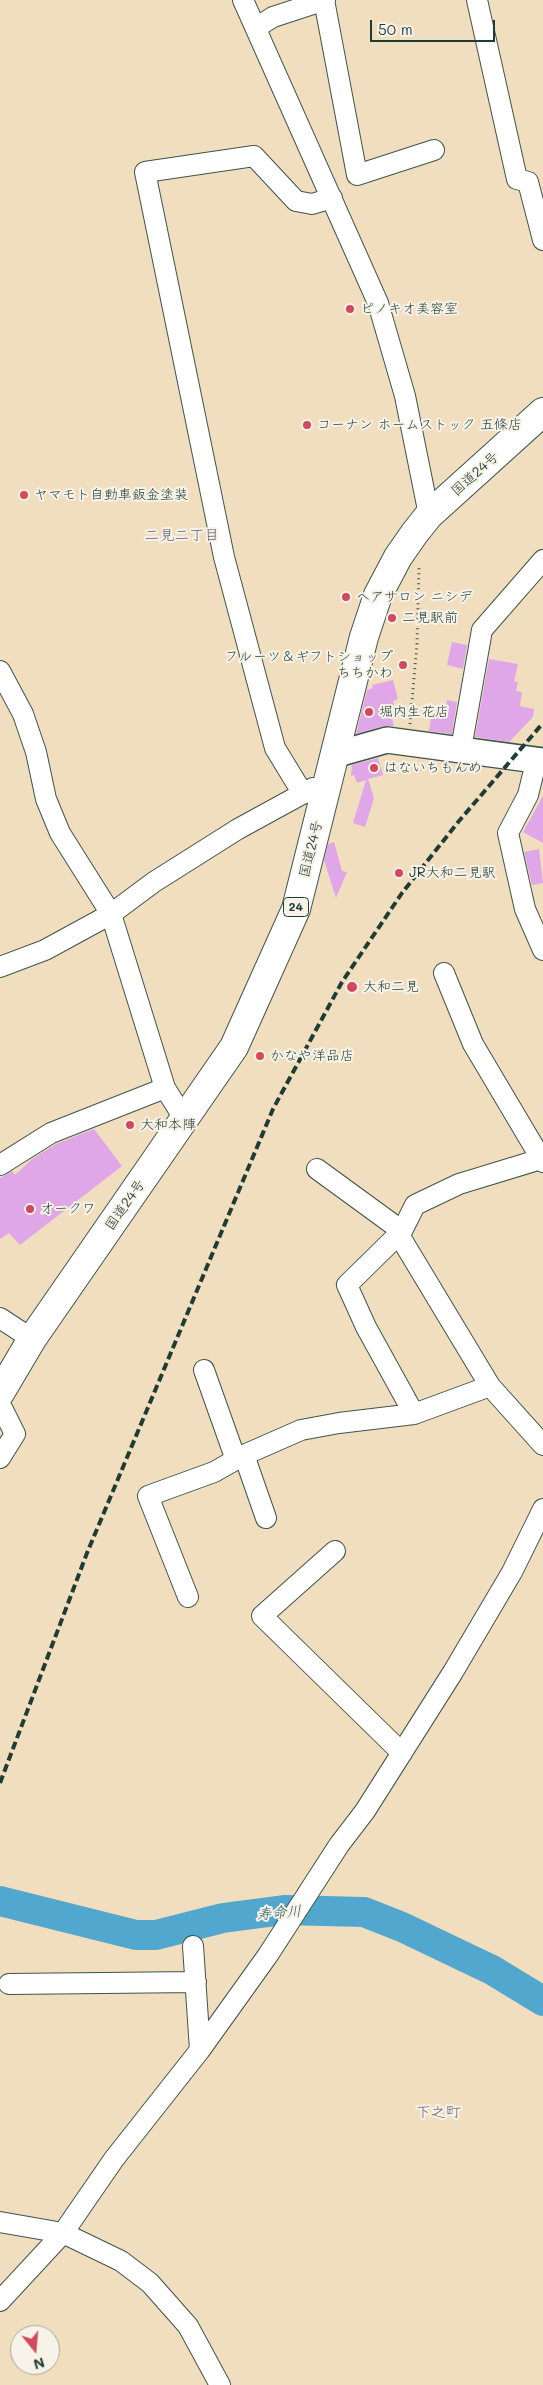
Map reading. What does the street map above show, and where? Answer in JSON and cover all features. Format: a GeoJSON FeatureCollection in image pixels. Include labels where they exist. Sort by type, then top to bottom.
{"type":"FeatureCollection","features":[{"type":"Feature","properties":{"kind":"highway","name":"国道24号"},"geometry":{"type":"LineString","coordinates":[[0,1393],[32,1339],[234,1047],[296,909],[364,637],[378,596],[398,557],[422,525],[543,412]]}},
{"type":"Feature","properties":{"kind":"main road"},"geometry":{"type":"LineString","coordinates":[[331,767],[387,740],[461,749],[539,762]]}},
{"type":"Feature","properties":{"kind":"street"},"geometry":{"type":"LineString","coordinates":[[243,0],[257,26],[294,116],[378,303],[405,396],[422,525]]}},
{"type":"Feature","properties":{"kind":"street"},"geometry":{"type":"LineString","coordinates":[[257,26],[273,17],[324,0],[357,175],[434,150]]}},
{"type":"Feature","properties":{"kind":"street"},"geometry":{"type":"LineString","coordinates":[[476,0],[516,179],[528,182],[543,240]]}},
{"type":"Feature","properties":{"kind":"street"},"geometry":{"type":"LineString","coordinates":[[303,794],[275,748],[224,557],[145,172],[254,156],[296,201],[312,204],[332,198]]}},
{"type":"Feature","properties":{"kind":"street"},"geometry":{"type":"LineString","coordinates":[[461,749],[482,630],[543,560]]}},
{"type":"Feature","properties":{"kind":"street"},"geometry":{"type":"LineString","coordinates":[[0,671],[23,714],[36,752],[46,798],[60,833],[110,914],[165,1088],[185,1120]]}},
{"type":"Feature","properties":{"kind":"street"},"geometry":{"type":"LineString","coordinates":[[539,762],[528,795],[508,833],[525,909],[543,950]]}},
{"type":"Feature","properties":{"kind":"street"},"geometry":{"type":"LineString","coordinates":[[0,968],[45,950],[110,914],[154,882],[238,829],[303,794],[331,767]]}},
{"type":"Feature","properties":{"kind":"street"},"geometry":{"type":"LineString","coordinates":[[414,1414],[366,1327],[347,1285],[401,1233],[414,1205],[459,1184],[542,1159],[474,1044],[444,973]]}},
{"type":"Feature","properties":{"kind":"street"},"geometry":{"type":"LineString","coordinates":[[0,1165],[51,1133],[165,1088]]}},
{"type":"Feature","properties":{"kind":"street"},"geometry":{"type":"LineString","coordinates":[[317,1169],[401,1233],[490,1386],[543,1446]]}},
{"type":"Feature","properties":{"kind":"street"},"geometry":{"type":"LineString","coordinates":[[0,1318],[32,1339]]}},
{"type":"Feature","properties":{"kind":"street"},"geometry":{"type":"LineString","coordinates":[[204,1370],[266,1518]]}},
{"type":"Feature","properties":{"kind":"street"},"geometry":{"type":"LineString","coordinates":[[188,1597],[148,1496],[214,1472],[240,1457],[302,1430],[414,1414],[490,1386]]}},
{"type":"Feature","properties":{"kind":"street"},"geometry":{"type":"LineString","coordinates":[[0,1404],[15,1434],[0,1458]]}},
{"type":"Feature","properties":{"kind":"street"},"geometry":{"type":"LineString","coordinates":[[0,2301],[63,2233],[114,2159],[200,2050],[268,1955],[402,1753],[512,1572],[543,1509]]}},
{"type":"Feature","properties":{"kind":"street"},"geometry":{"type":"LineString","coordinates":[[335,1551],[262,1616],[402,1753]]}},
{"type":"Feature","properties":{"kind":"street"},"geometry":{"type":"LineString","coordinates":[[193,1946],[200,2050]]}},
{"type":"Feature","properties":{"kind":"street"},"geometry":{"type":"LineString","coordinates":[[9,1984],[196,1982]]}},
{"type":"Feature","properties":{"kind":"street"},"geometry":{"type":"LineString","coordinates":[[0,2222],[63,2233],[121,2261],[150,2283],[188,2326],[220,2385]]}},
{"type":"Feature","properties":{"kind":"path"},"geometry":{"type":"LineString","coordinates":[[408,742],[419,608],[422,525]]}},
{"type":"Feature","properties":{"kind":"building"},"geometry":{"type":"Polygon","coordinates":[[[452,642],[467,645],[463,669],[447,665],[452,642]]]}},
{"type":"Feature","properties":{"kind":"building"},"geometry":{"type":"Polygon","coordinates":[[[489,659],[518,664],[514,681],[518,682],[516,691],[522,692],[520,706],[534,709],[533,717],[509,742],[475,737],[489,659]]]}},
{"type":"Feature","properties":{"kind":"building"},"geometry":{"type":"Polygon","coordinates":[[[393,680],[398,699],[393,701],[398,718],[392,719],[394,726],[383,726],[356,734],[367,690],[373,688],[372,685],[393,680]]]}},
{"type":"Feature","properties":{"kind":"building"},"geometry":{"type":"Polygon","coordinates":[[[447,700],[457,702],[452,734],[429,731],[432,712],[445,714],[447,700]]]}},
{"type":"Feature","properties":{"kind":"building"},"geometry":{"type":"Polygon","coordinates":[[[378,758],[383,775],[368,779],[374,798],[365,827],[353,823],[366,780],[357,783],[354,775],[351,776],[352,765],[378,758]]]}},
{"type":"Feature","properties":{"kind":"building"},"geometry":{"type":"Polygon","coordinates":[[[543,796],[543,843],[523,832],[543,796]]]}},
{"type":"Feature","properties":{"kind":"building"},"geometry":{"type":"Polygon","coordinates":[[[334,842],[342,871],[347,872],[336,898],[324,860],[328,844],[334,842]]]}},
{"type":"Feature","properties":{"kind":"building"},"geometry":{"type":"Polygon","coordinates":[[[539,849],[543,883],[532,885],[524,852],[539,849]]]}},
{"type":"Feature","properties":{"kind":"building"},"geometry":{"type":"Polygon","coordinates":[[[94,1129],[122,1166],[20,1245],[9,1233],[0,1239],[0,1178],[12,1171],[15,1175],[32,1159],[56,1144],[94,1129]]]}},
{"type":"Feature","properties":{"kind":"waterway","name":"寿命川"},"geometry":{"type":"LineString","coordinates":[[0,1901],[136,1935],[156,1935],[223,1918],[284,1910],[364,1912],[402,1927],[492,1970],[543,2001]]}},
{"type":"Feature","properties":{"kind":"railway"},"geometry":{"type":"LineString","coordinates":[[0,1783],[87,1553],[273,1109],[342,982],[402,893],[459,821],[543,723]]}},
{"type":"Feature","properties":{"kind":"place","name":"ピノキオ美容室"},"geometry":{"type":"Point","coordinates":[350,309]}},
{"type":"Feature","properties":{"kind":"place","name":"コーナン ホームストック 五條店"},"geometry":{"type":"Point","coordinates":[307,425]}},
{"type":"Feature","properties":{"kind":"place","name":"ヤマモト自動車鈑金塗装"},"geometry":{"type":"Point","coordinates":[24,495]}},
{"type":"Feature","properties":{"kind":"place","name":"ヘアサロン ニシデ"},"geometry":{"type":"Point","coordinates":[346,597]}},
{"type":"Feature","properties":{"kind":"place","name":"二見駅前"},"geometry":{"type":"Point","coordinates":[392,618]}},
{"type":"Feature","properties":{"kind":"place","name":"フルーツ＆ギフトショップ ちちかわ"},"geometry":{"type":"Point","coordinates":[403,665]}},
{"type":"Feature","properties":{"kind":"place","name":"堀内生花店"},"geometry":{"type":"Point","coordinates":[369,712]}},
{"type":"Feature","properties":{"kind":"place","name":"はないちもんめ"},"geometry":{"type":"Point","coordinates":[374,768]}},
{"type":"Feature","properties":{"kind":"place","name":"JR大和二見駅"},"geometry":{"type":"Point","coordinates":[399,873]}},
{"type":"Feature","properties":{"kind":"place","name":"大和二見"},"geometry":{"type":"Point","coordinates":[352,987]}},
{"type":"Feature","properties":{"kind":"place","name":"かなや洋品店"},"geometry":{"type":"Point","coordinates":[260,1056]}},
{"type":"Feature","properties":{"kind":"place","name":"大和本陣"},"geometry":{"type":"Point","coordinates":[130,1125]}},
{"type":"Feature","properties":{"kind":"place","name":"オークワ"},"geometry":{"type":"Point","coordinates":[30,1209]}},
{"type":"Feature","properties":{"kind":"district","name":"二見二丁目"},"geometry":{"type":"Point","coordinates":[182,535]}},
{"type":"Feature","properties":{"kind":"district","name":"下之町"},"geometry":{"type":"Point","coordinates":[438,2112]}}]}
